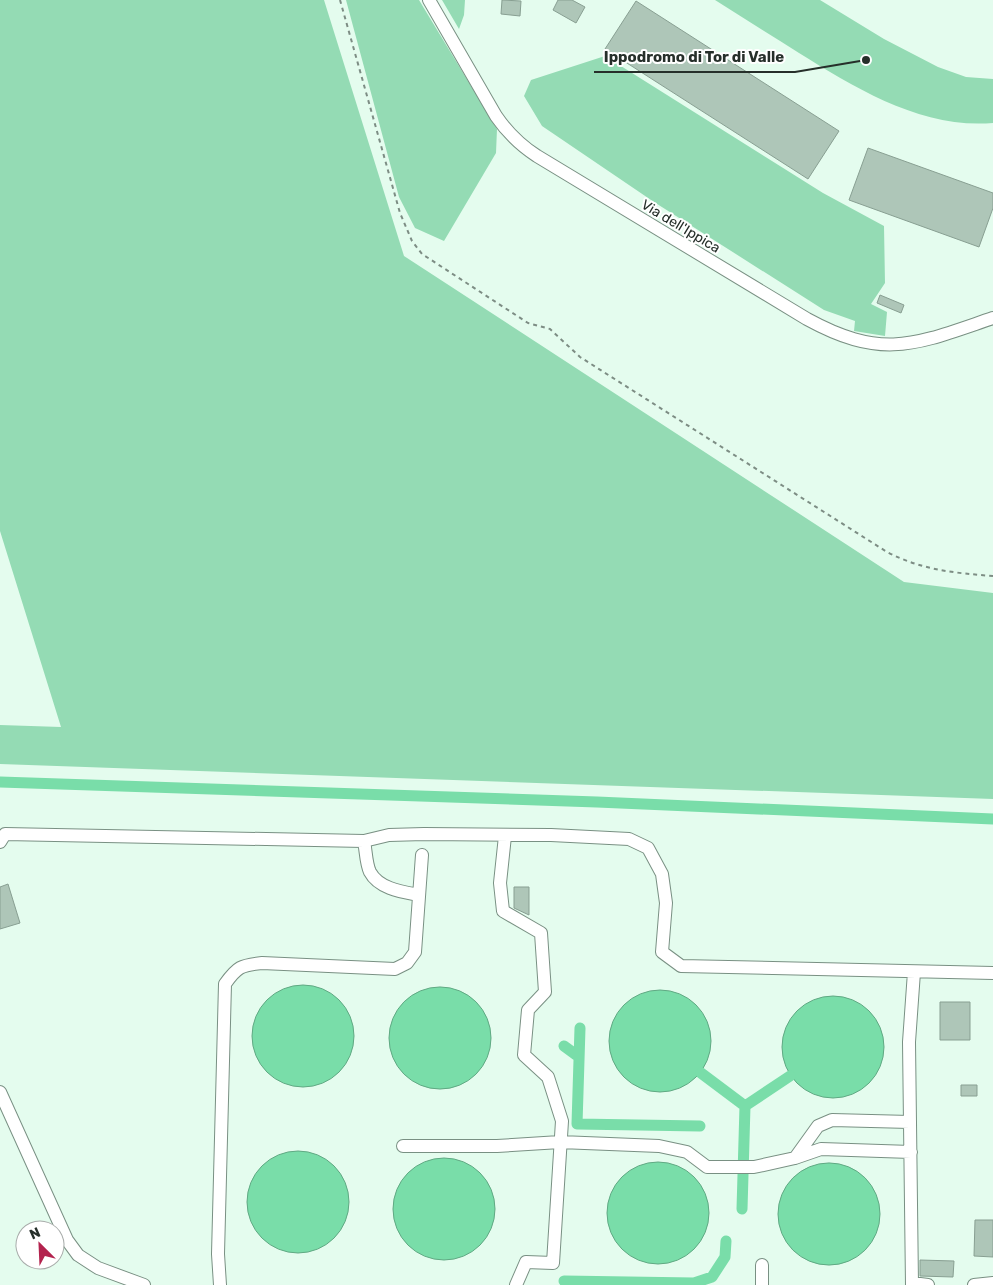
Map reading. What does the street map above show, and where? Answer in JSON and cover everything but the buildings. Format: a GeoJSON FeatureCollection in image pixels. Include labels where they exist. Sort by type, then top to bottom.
{"type":"FeatureCollection","features":[{"type":"Feature","properties":{"kind":"street","name":"Via dell'Ippica"},"geometry":{"type":"LineString","coordinates":[[429,0],[496,116],[522,146],[807,319],[848,338],[889,346],[930,339],[993,318]]}},
{"type":"Feature","properties":{"kind":"street"},"geometry":{"type":"LineString","coordinates":[[2,836],[364,841],[389,835],[551,835],[628,839],[648,848],[662,874],[666,903],[662,952],[681,966],[993,973]]}},
{"type":"Feature","properties":{"kind":"street"},"geometry":{"type":"LineString","coordinates":[[505,836],[500,883],[503,911],[541,933],[545,992],[528,1010],[524,1055],[548,1077],[562,1121],[553,1263],[526,1262],[516,1285]]}},
{"type":"Feature","properties":{"kind":"street"},"geometry":{"type":"LineString","coordinates":[[364,841],[370,872],[375,879],[394,891],[419,895]]}},
{"type":"Feature","properties":{"kind":"street"},"geometry":{"type":"LineString","coordinates":[[220,1285],[218,1254],[225,984],[234,971],[248,964],[395,968],[407,963],[415,952],[422,855]]}},
{"type":"Feature","properties":{"kind":"street"},"geometry":{"type":"LineString","coordinates":[[914,972],[910,1042],[912,1284],[928,1285]]}},
{"type":"Feature","properties":{"kind":"street"},"geometry":{"type":"LineString","coordinates":[[0,1092],[67,1240],[78,1255],[98,1268],[144,1285]]}},
{"type":"Feature","properties":{"kind":"street"},"geometry":{"type":"LineString","coordinates":[[795,1158],[818,1126],[832,1120],[910,1122]]}},
{"type":"Feature","properties":{"kind":"street"},"geometry":{"type":"LineString","coordinates":[[403,1146],[497,1146],[560,1142],[659,1146],[687,1152],[707,1167],[754,1167],[795,1158],[821,1149],[911,1152]]}},
{"type":"Feature","properties":{"kind":"street"},"geometry":{"type":"LineString","coordinates":[[762,1265],[762,1285]]}},
{"type":"Feature","properties":{"kind":"street"},"geometry":{"type":"LineString","coordinates":[[974,1285],[993,1283]]}},
{"type":"Feature","properties":{"kind":"path"},"geometry":{"type":"LineString","coordinates":[[340,0],[400,213],[408,234],[422,254],[528,323],[550,329],[580,357],[887,552],[927,568],[993,576]]}},
{"type":"Feature","properties":{"kind":"shaded area"},"geometry":{"type":"Polygon","coordinates":[[[0,0],[324,0],[404,256],[904,582],[993,593],[993,799],[0,764],[0,725],[61,727],[0,531],[0,0]]]}},
{"type":"Feature","properties":{"kind":"shaded area"},"geometry":{"type":"Polygon","coordinates":[[[346,0],[419,0],[497,129],[496,153],[444,241],[415,228],[399,197],[346,0]]]}},
{"type":"Feature","properties":{"kind":"shaded area"},"geometry":{"type":"Polygon","coordinates":[[[442,0],[465,0],[464,15],[459,29],[442,0]]]}},
{"type":"Feature","properties":{"kind":"shaded area"},"geometry":{"type":"Polygon","coordinates":[[[715,0],[820,0],[884,39],[938,67],[966,77],[993,79],[993,123],[941,120],[891,104],[821,67],[715,0]]]}},
{"type":"Feature","properties":{"kind":"shaded area"},"geometry":{"type":"Polygon","coordinates":[[[605,56],[823,193],[884,226],[885,283],[871,304],[887,312],[885,336],[854,331],[855,321],[824,310],[654,202],[542,126],[524,96],[531,80],[605,56]]]}},
{"type":"Feature","properties":{"kind":"shaded area"},"geometry":{"type":"Polygon","coordinates":[[[303,985],[323,989],[339,1000],[350,1016],[354,1036],[350,1056],[339,1072],[323,1083],[303,1087],[283,1083],[267,1072],[256,1056],[252,1036],[256,1016],[267,1000],[283,989],[303,985]]]}},
{"type":"Feature","properties":{"kind":"shaded area"},"geometry":{"type":"Polygon","coordinates":[[[440,987],[460,991],[476,1002],[487,1018],[491,1038],[487,1058],[476,1074],[460,1085],[440,1089],[420,1085],[404,1074],[393,1058],[389,1038],[393,1018],[404,1002],[420,991],[440,987]]]}},
{"type":"Feature","properties":{"kind":"shaded area"},"geometry":{"type":"Polygon","coordinates":[[[660,990],[680,994],[696,1005],[707,1021],[711,1041],[707,1061],[696,1077],[680,1088],[660,1092],[640,1088],[624,1077],[613,1061],[609,1041],[613,1021],[624,1005],[640,994],[660,990]]]}},
{"type":"Feature","properties":{"kind":"shaded area"},"geometry":{"type":"Polygon","coordinates":[[[833,996],[853,1000],[869,1011],[880,1027],[884,1047],[880,1067],[869,1083],[853,1094],[833,1098],[813,1094],[797,1083],[786,1067],[782,1047],[786,1027],[797,1011],[813,1000],[833,996]]]}},
{"type":"Feature","properties":{"kind":"shaded area"},"geometry":{"type":"Polygon","coordinates":[[[298,1151],[318,1155],[334,1166],[345,1182],[349,1202],[345,1222],[334,1238],[318,1249],[298,1253],[278,1249],[262,1238],[251,1222],[247,1202],[251,1182],[262,1166],[278,1155],[298,1151]]]}},
{"type":"Feature","properties":{"kind":"shaded area"},"geometry":{"type":"Polygon","coordinates":[[[444,1158],[464,1162],[480,1173],[491,1189],[495,1209],[491,1229],[480,1245],[464,1256],[444,1260],[424,1256],[408,1245],[397,1229],[393,1209],[397,1189],[408,1173],[424,1162],[444,1158]]]}},
{"type":"Feature","properties":{"kind":"shaded area"},"geometry":{"type":"Polygon","coordinates":[[[658,1162],[678,1166],[694,1177],[705,1193],[709,1213],[705,1233],[694,1249],[678,1260],[658,1264],[638,1260],[622,1249],[611,1233],[607,1213],[611,1193],[622,1177],[638,1166],[658,1162]]]}},
{"type":"Feature","properties":{"kind":"shaded area"},"geometry":{"type":"Polygon","coordinates":[[[829,1163],[849,1167],[865,1178],[876,1194],[880,1214],[876,1234],[865,1250],[849,1261],[829,1265],[809,1261],[793,1250],[782,1234],[778,1214],[782,1194],[793,1178],[809,1167],[829,1163]]]}},
{"type":"Feature","properties":{"kind":"waterway"},"geometry":{"type":"LineString","coordinates":[[0,782],[597,802],[993,819]]}},
{"type":"Feature","properties":{"kind":"waterway"},"geometry":{"type":"LineString","coordinates":[[580,1028],[577,1124],[700,1126]]}},
{"type":"Feature","properties":{"kind":"waterway"},"geometry":{"type":"LineString","coordinates":[[564,1046],[579,1057]]}},
{"type":"Feature","properties":{"kind":"waterway"},"geometry":{"type":"LineString","coordinates":[[701,1073],[745,1106],[742,1209]]}},
{"type":"Feature","properties":{"kind":"waterway"},"geometry":{"type":"LineString","coordinates":[[745,1106],[790,1076]]}},
{"type":"Feature","properties":{"kind":"waterway"},"geometry":{"type":"LineString","coordinates":[[564,1281],[694,1283],[712,1277],[725,1257],[726,1241]]}},
{"type":"Feature","properties":{"kind":"place","name":"Ippodromo di Tor di Valle"},"geometry":{"type":"Point","coordinates":[866,60]}}]}
